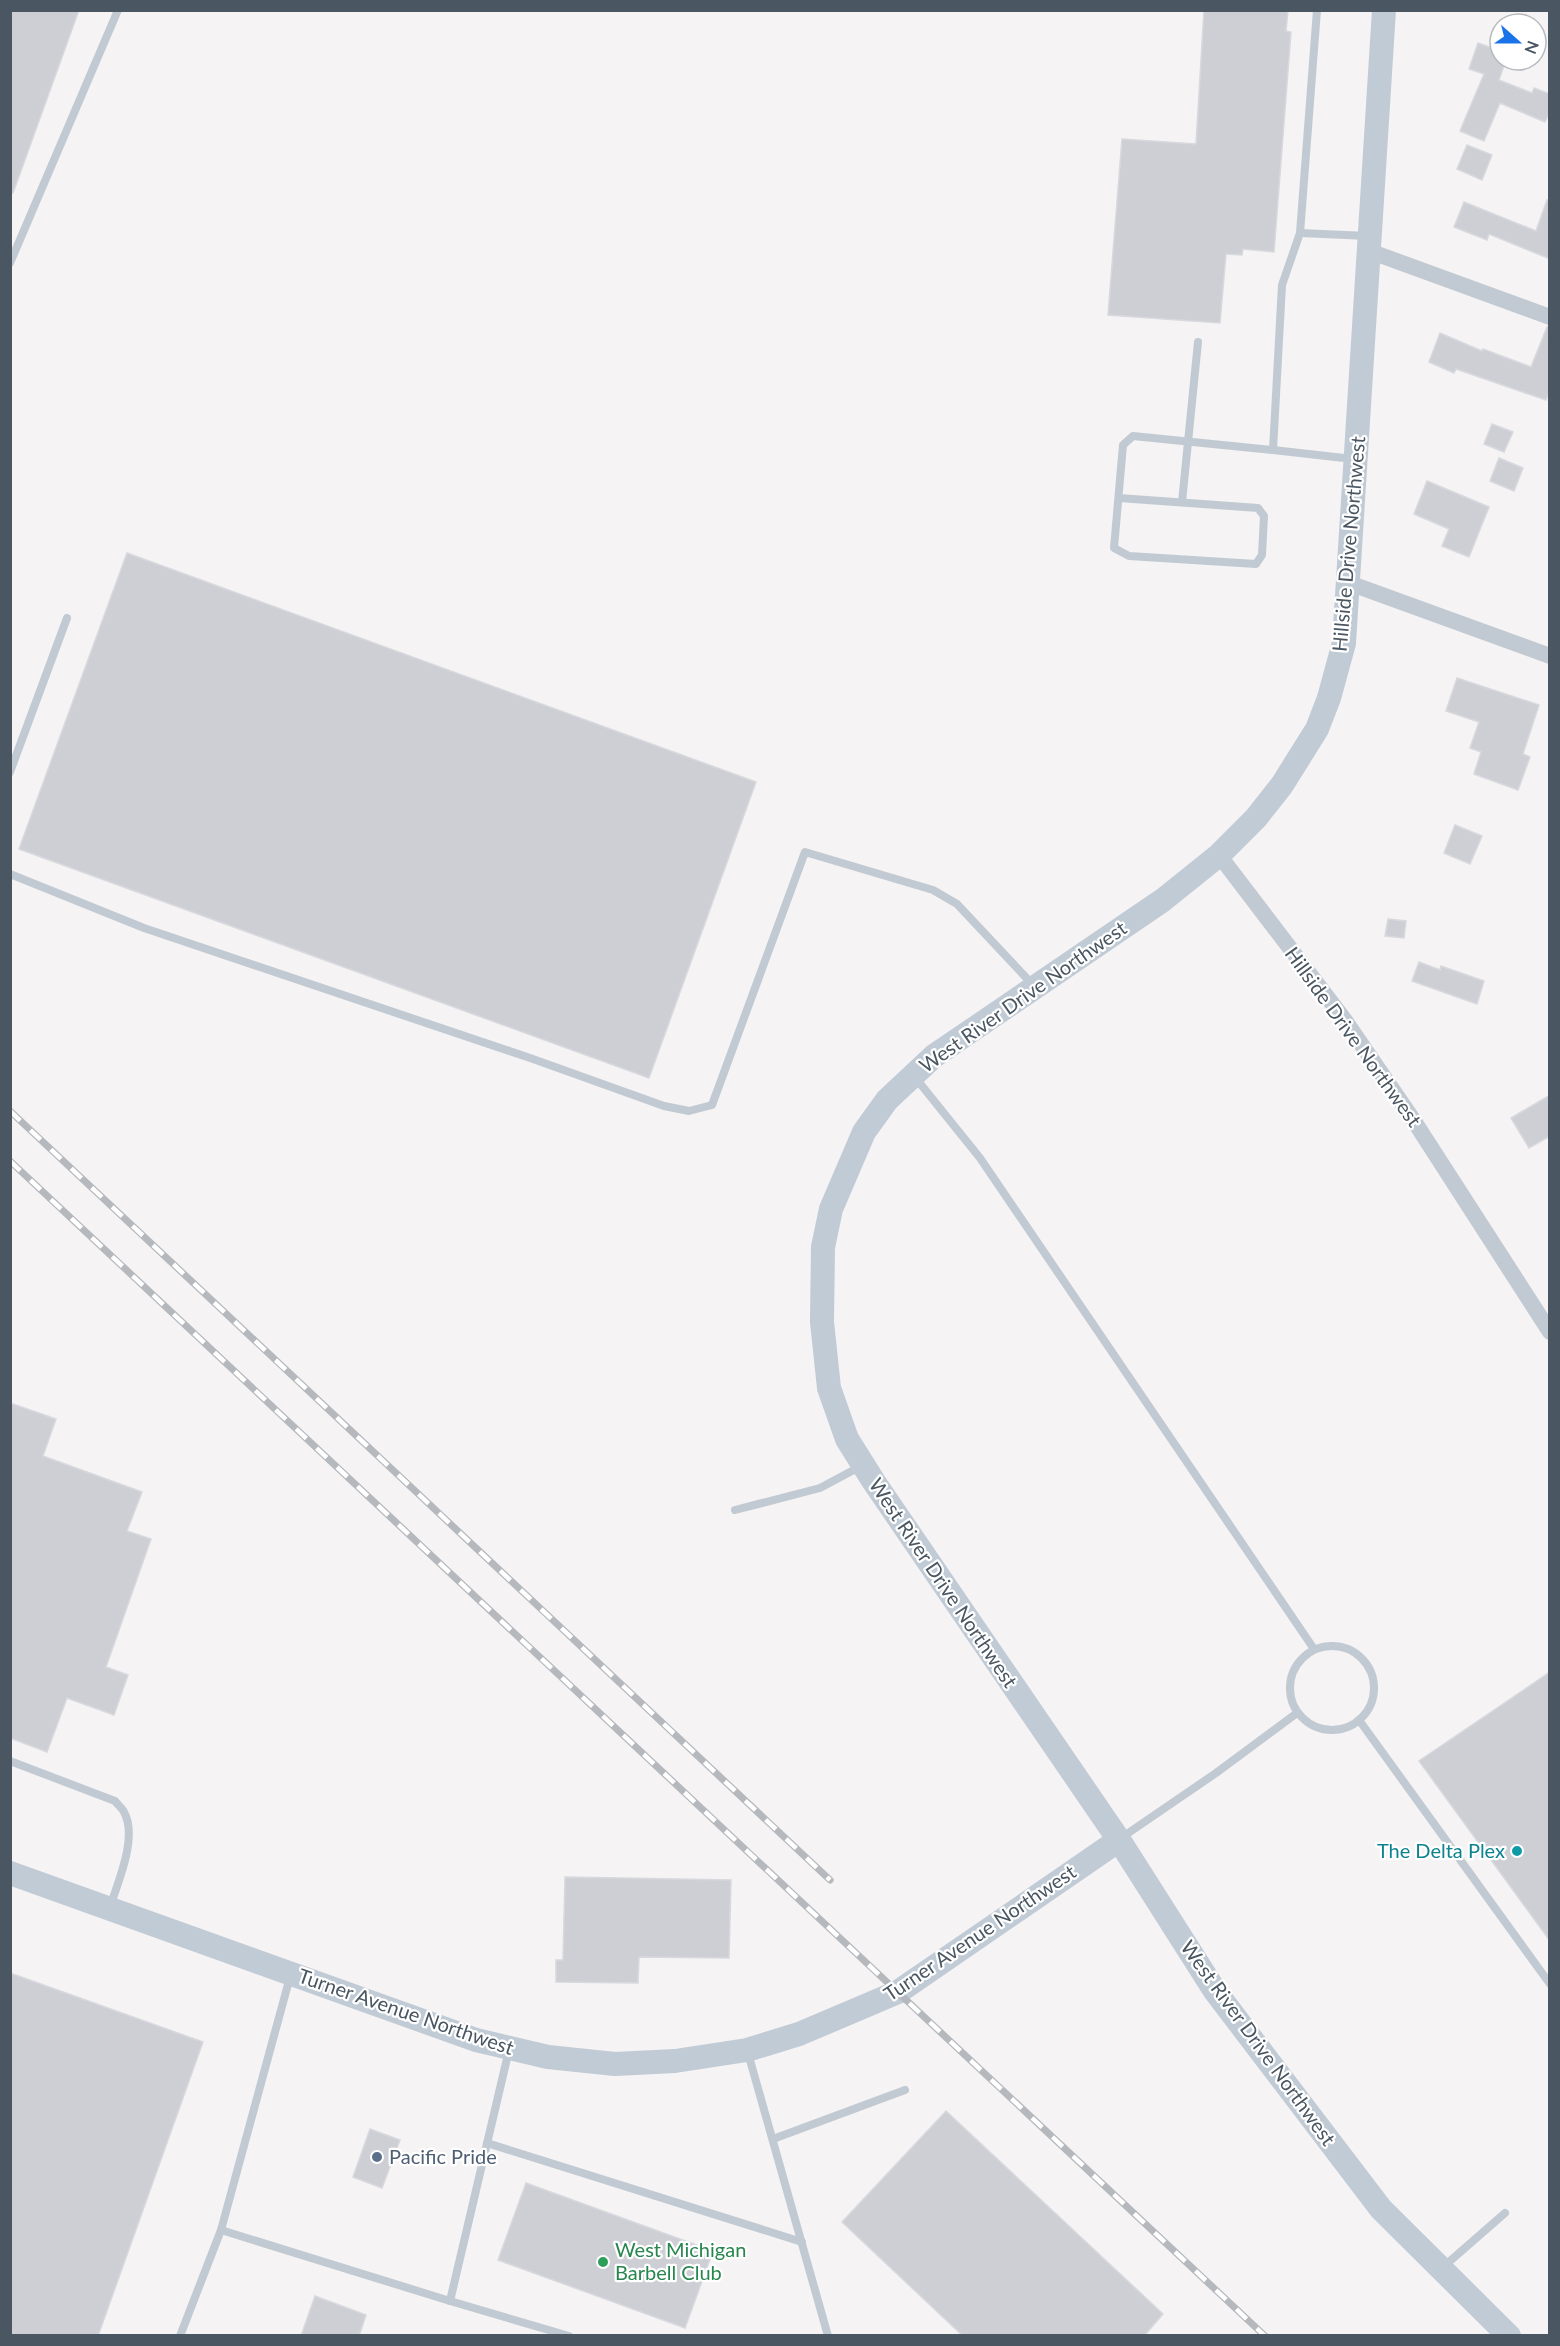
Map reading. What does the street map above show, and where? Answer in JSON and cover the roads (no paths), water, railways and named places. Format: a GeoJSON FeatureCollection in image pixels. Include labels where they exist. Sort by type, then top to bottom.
{"type":"FeatureCollection","features":[{"type":"Feature","properties":{"kind":"main road","name":"Hillside Drive Northwest"},"geometry":{"type":"LineString","coordinates":[[1219,855],[1256,818],[1282,785],[1317,729],[1329,698],[1344,643],[1384,10]]}},
{"type":"Feature","properties":{"kind":"main road","name":"West River Drive Northwest"},"geometry":{"type":"LineString","coordinates":[[1219,855],[1162,900],[934,1056],[887,1100],[864,1132],[831,1209],[823,1247],[822,1322],[829,1389],[847,1439],[863,1465],[1119,1840],[1215,1991],[1381,2209],[1509,2336]]}},
{"type":"Feature","properties":{"kind":"main road","name":"Turner Avenue Northwest"},"geometry":{"type":"LineString","coordinates":[[10,1873],[476,2040],[548,2057],[615,2064],[675,2061],[747,2050],[799,2034],[898,1992],[1119,1840]]}},
{"type":"Feature","properties":{"kind":"street"},"geometry":{"type":"LineString","coordinates":[[1370,243],[1550,317]]}},
{"type":"Feature","properties":{"kind":"street"},"geometry":{"type":"LineString","coordinates":[[1349,583],[1550,656]]}},
{"type":"Feature","properties":{"kind":"street","name":"Hillside Drive Northwest"},"geometry":{"type":"LineString","coordinates":[[1219,855],[1350,1029],[1414,1121],[1550,1332]]}},
{"type":"Feature","properties":{"kind":"lane"},"geometry":{"type":"LineString","coordinates":[[10,263],[118,10]]}},
{"type":"Feature","properties":{"kind":"lane"},"geometry":{"type":"LineString","coordinates":[[1273,450],[1282,285],[1300,232],[1317,10]]}},
{"type":"Feature","properties":{"kind":"lane"},"geometry":{"type":"LineString","coordinates":[[1300,232],[1370,243]]}},
{"type":"Feature","properties":{"kind":"lane"},"geometry":{"type":"LineString","coordinates":[[1182,502],[1198,342]]}},
{"type":"Feature","properties":{"kind":"lane"},"geometry":{"type":"LineString","coordinates":[[1119,498],[1258,508],[1264,516],[1262,555],[1256,564],[1130,556],[1114,548],[1123,444],[1133,436],[1357,460]]}},
{"type":"Feature","properties":{"kind":"lane"},"geometry":{"type":"LineString","coordinates":[[10,772],[67,618]]}},
{"type":"Feature","properties":{"kind":"lane"},"geometry":{"type":"LineString","coordinates":[[10,874],[144,928],[533,1059],[664,1106],[689,1111],[712,1105],[805,852],[933,890],[957,904],[1034,986]]}},
{"type":"Feature","properties":{"kind":"lane"},"geometry":{"type":"LineString","coordinates":[[914,1075],[980,1158],[1314,1649]]}},
{"type":"Feature","properties":{"kind":"lane"},"geometry":{"type":"LineString","coordinates":[[735,1510],[819,1488],[863,1465]]}},
{"type":"Feature","properties":{"kind":"lane"},"geometry":{"type":"LineString","coordinates":[[1326,1645],[1350,1649],[1368,1665],[1373,1676],[1372,1700],[1359,1720],[1338,1730],[1327,1730],[1305,1721],[1297,1713],[1292,1703],[1289,1690],[1290,1678],[1295,1666],[1303,1656],[1314,1649],[1326,1645]]}},
{"type":"Feature","properties":{"kind":"lane"},"geometry":{"type":"LineString","coordinates":[[1119,1840],[1297,1713]]}},
{"type":"Feature","properties":{"kind":"lane"},"geometry":{"type":"LineString","coordinates":[[1359,1720],[1550,1984]]}},
{"type":"Feature","properties":{"kind":"lane"},"geometry":{"type":"LineString","coordinates":[[10,1761],[115,1801],[124,1812],[128,1828],[128,1852],[110,1909]]}},
{"type":"Feature","properties":{"kind":"lane"},"geometry":{"type":"LineString","coordinates":[[180,2336],[221,2230],[291,1974]]}},
{"type":"Feature","properties":{"kind":"lane"},"geometry":{"type":"LineString","coordinates":[[450,2301],[509,2049]]}},
{"type":"Feature","properties":{"kind":"lane"},"geometry":{"type":"LineString","coordinates":[[747,2050],[828,2336]]}},
{"type":"Feature","properties":{"kind":"lane"},"geometry":{"type":"LineString","coordinates":[[773,2139],[905,2090]]}},
{"type":"Feature","properties":{"kind":"lane"},"geometry":{"type":"LineString","coordinates":[[487,2143],[802,2242]]}},
{"type":"Feature","properties":{"kind":"lane"},"geometry":{"type":"LineString","coordinates":[[1441,2269],[1505,2213]]}},
{"type":"Feature","properties":{"kind":"lane"},"geometry":{"type":"LineString","coordinates":[[221,2230],[569,2336]]}},
{"type":"Feature","properties":{"kind":"railway"},"geometry":{"type":"LineString","coordinates":[[10,1111],[830,1880]]}},
{"type":"Feature","properties":{"kind":"railway"},"geometry":{"type":"LineString","coordinates":[[10,1161],[1265,2336]]}},
{"type":"Feature","properties":{"kind":"place","name":"The Delta Plex"},"geometry":{"type":"Point","coordinates":[1517,1851]}},
{"type":"Feature","properties":{"kind":"place","name":"Pacific Pride"},"geometry":{"type":"Point","coordinates":[377,2157]}},
{"type":"Feature","properties":{"kind":"place","name":"West Michigan Barbell Club"},"geometry":{"type":"Point","coordinates":[603,2262]}}]}
